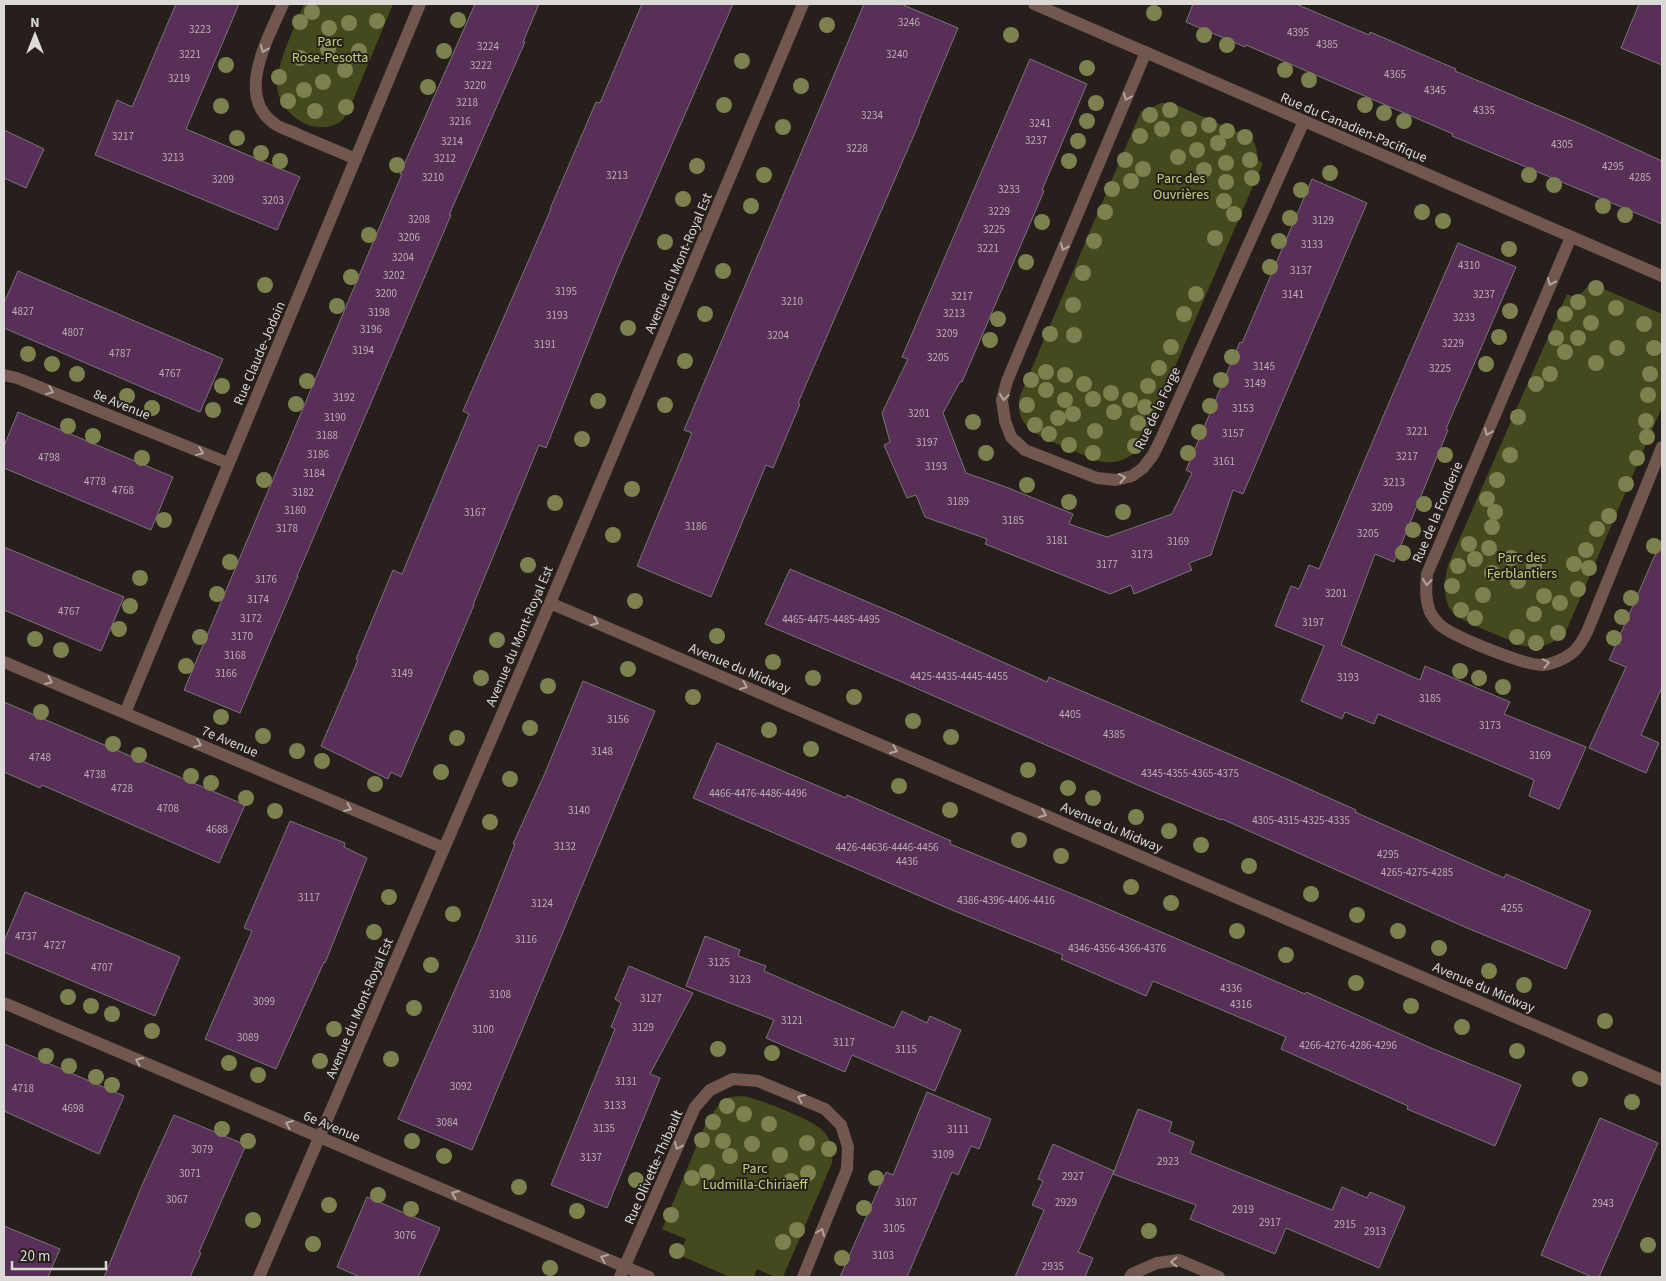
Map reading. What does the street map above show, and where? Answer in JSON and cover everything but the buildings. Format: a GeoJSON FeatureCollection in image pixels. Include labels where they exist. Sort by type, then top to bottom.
{"type":"FeatureCollection","features":[{"type":"Feature","properties":{"kind":"street"},"geometry":{"type":"LineString","coordinates":[[283,4],[259,62],[256,94],[262,111],[275,124],[356,159]]}},
{"type":"Feature","properties":{"kind":"street","name":"Rue Claude-Jodoin"},"geometry":{"type":"LineString","coordinates":[[125,713],[420,4]]}},
{"type":"Feature","properties":{"kind":"street","name":"Avenue du Mont-Royal Est"},"geometry":{"type":"LineString","coordinates":[[259,1277],[550,603],[803,4]]}},
{"type":"Feature","properties":{"kind":"street","name":"Rue du Canadien-Pacifique"},"geometry":{"type":"LineString","coordinates":[[1034,4],[1662,276]]}},
{"type":"Feature","properties":{"kind":"street","name":"Rue de la Forge"},"geometry":{"type":"LineString","coordinates":[[1146,52],[1007,381],[1002,400],[1005,421],[1011,437],[1026,450],[1097,478],[1116,480],[1132,476],[1143,468],[1153,455],[1161,439],[1304,122]]}},
{"type":"Feature","properties":{"kind":"street","name":"Rue de la Fonderie"},"geometry":{"type":"LineString","coordinates":[[1571,237],[1428,574],[1426,600],[1430,613],[1439,625],[1468,640],[1518,661],[1531,664],[1544,665],[1562,659],[1577,649],[1586,632],[1662,447]]}},
{"type":"Feature","properties":{"kind":"street","name":"8e Avenue"},"geometry":{"type":"LineString","coordinates":[[4,375],[17,378],[228,463]]}},
{"type":"Feature","properties":{"kind":"street","name":"Avenue du Midway"},"geometry":{"type":"LineString","coordinates":[[550,603],[1662,1080]]}},
{"type":"Feature","properties":{"kind":"street","name":"7e Avenue"},"geometry":{"type":"LineString","coordinates":[[4,662],[444,848]]}},
{"type":"Feature","properties":{"kind":"street","name":"6e Avenue"},"geometry":{"type":"LineString","coordinates":[[4,1003],[320,1137],[623,1272],[649,1277]]}},
{"type":"Feature","properties":{"kind":"street","name":"Rue Olivette-Thibault"},"geometry":{"type":"LineString","coordinates":[[623,1272],[695,1107],[710,1090],[733,1079],[758,1080],[825,1109],[841,1125],[848,1147],[847,1169],[803,1277]]}},
{"type":"Feature","properties":{"kind":"street"},"geometry":{"type":"LineString","coordinates":[[1130,1277],[1132,1274],[1157,1262],[1179,1260],[1219,1277]]}},
{"type":"Feature","properties":{"kind":"green space","name":"Parc Rose-Pesotta"},"geometry":{"type":"Polygon","coordinates":[[[304,4],[393,4],[349,110],[341,121],[330,126],[320,127],[300,121],[285,107],[277,87],[279,68],[304,4]]]}},
{"type":"Feature","properties":{"kind":"green space","name":"Parc des Ouvrières"},"geometry":{"type":"Polygon","coordinates":[[[1161,103],[1172,103],[1251,138],[1256,148],[1257,160],[1263,163],[1142,443],[1134,453],[1123,460],[1111,462],[1098,461],[1045,438],[1030,429],[1020,415],[1020,396],[1141,111],[1148,114],[1153,107],[1161,103]]]}},
{"type":"Feature","properties":{"kind":"green space","name":"Parc des Ferblantiers"},"geometry":{"type":"Polygon","coordinates":[[[1587,287],[1599,287],[1662,314],[1662,407],[1567,629],[1558,639],[1548,644],[1542,646],[1523,646],[1453,613],[1449,608],[1446,596],[1445,583],[1448,565],[1567,294],[1577,298],[1587,287]]]}},
{"type":"Feature","properties":{"kind":"green space","name":"Parc Ludmilla-Chiriaeff"},"geometry":{"type":"Polygon","coordinates":[[[742,1096],[772,1105],[808,1121],[822,1130],[828,1137],[831,1145],[832,1163],[783,1277],[775,1277],[757,1269],[754,1277],[730,1277],[679,1255],[686,1239],[662,1229],[706,1123],[720,1103],[730,1097],[742,1096]]]}}]}
